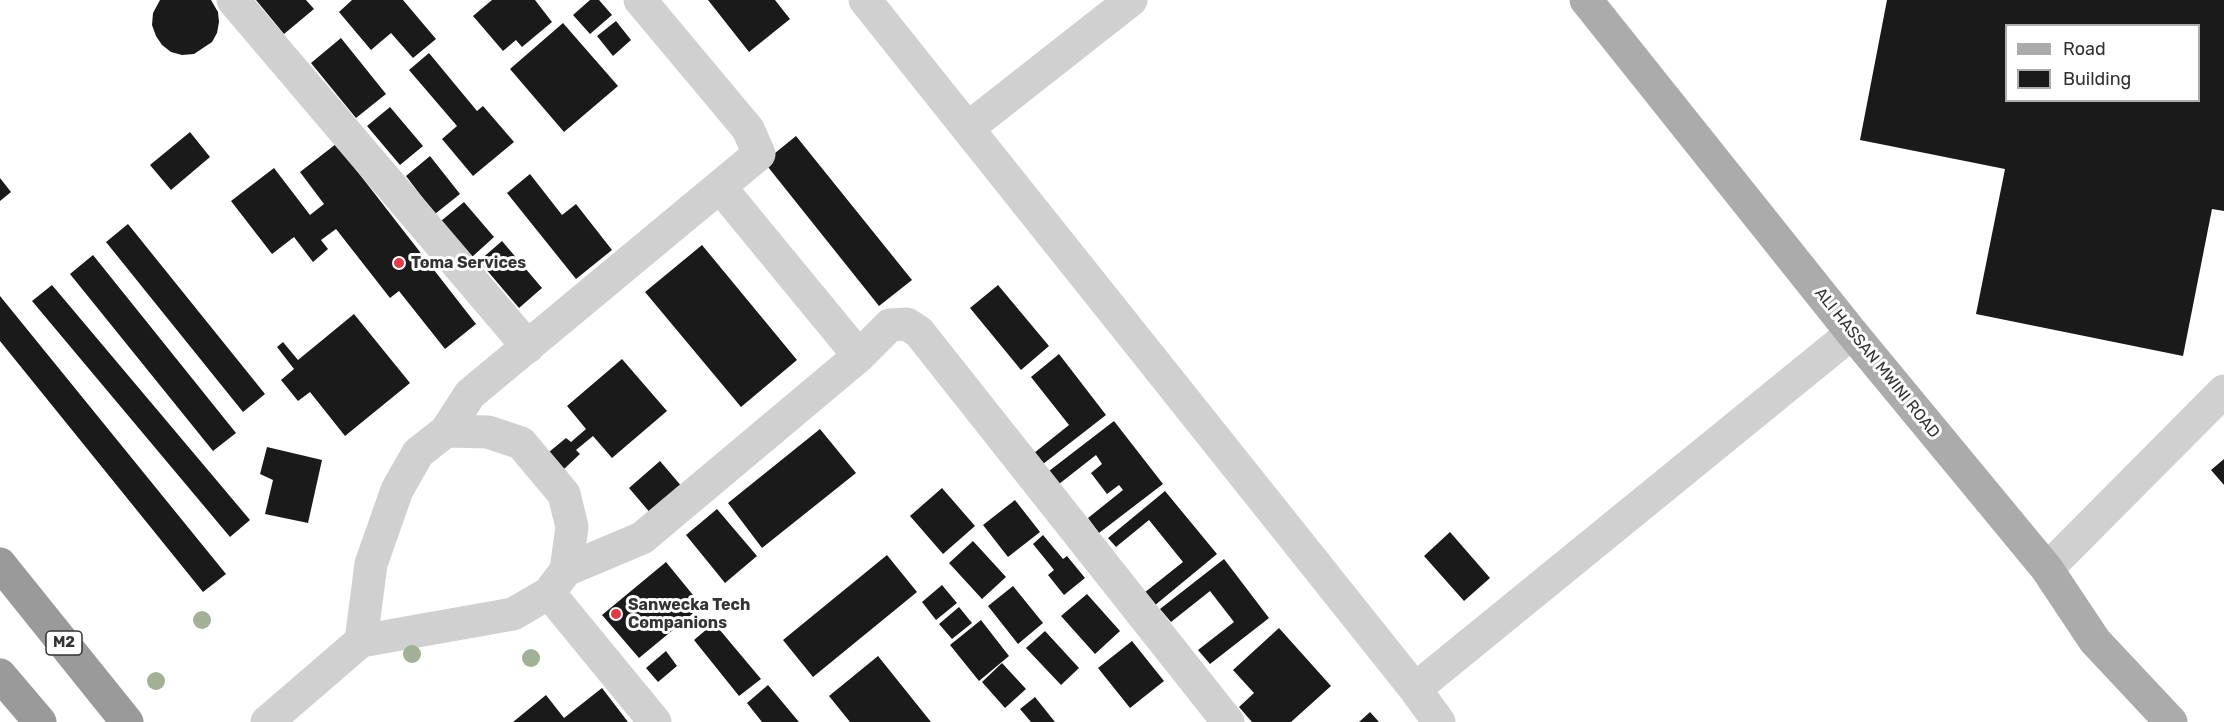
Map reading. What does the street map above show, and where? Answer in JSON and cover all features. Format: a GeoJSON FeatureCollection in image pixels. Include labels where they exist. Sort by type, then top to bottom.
{"type":"FeatureCollection","features":[{"type":"Feature","properties":{"kind":"highway","name":"M2"},"geometry":{"type":"LineString","coordinates":[[0,564],[128,722]]}},
{"type":"Feature","properties":{"kind":"highway"},"geometry":{"type":"LineString","coordinates":[[0,675],[40,722]]}},
{"type":"Feature","properties":{"kind":"main road","name":"ALI HASSAN MWINI ROAD"},"geometry":{"type":"LineString","coordinates":[[1586,0],[1852,333],[2047,569],[2095,641],[2171,722]]}},
{"type":"Feature","properties":{"kind":"street"},"geometry":{"type":"LineString","coordinates":[[233,0],[528,347]]}},
{"type":"Feature","properties":{"kind":"street"},"geometry":{"type":"LineString","coordinates":[[361,641],[371,564],[397,490],[418,453],[446,430],[470,394],[759,154],[748,129],[640,0]]}},
{"type":"Feature","properties":{"kind":"street"},"geometry":{"type":"LineString","coordinates":[[866,0],[1439,722]]}},
{"type":"Feature","properties":{"kind":"street"},"geometry":{"type":"LineString","coordinates":[[968,128],[1131,0]]}},
{"type":"Feature","properties":{"kind":"street"},"geometry":{"type":"LineString","coordinates":[[720,187],[859,356]]}},
{"type":"Feature","properties":{"kind":"street"},"geometry":{"type":"LineString","coordinates":[[267,722],[361,641],[513,614],[557,581],[642,538],[859,356],[890,325],[907,324],[919,332],[1222,720]]}},
{"type":"Feature","properties":{"kind":"street"},"geometry":{"type":"LineString","coordinates":[[1415,689],[1852,333]]}},
{"type":"Feature","properties":{"kind":"street"},"geometry":{"type":"LineString","coordinates":[[2047,569],[2224,391]]}},
{"type":"Feature","properties":{"kind":"street"},"geometry":{"type":"LineString","coordinates":[[446,430],[488,432],[521,443],[564,494],[572,527],[557,581]]}},
{"type":"Feature","properties":{"kind":"street"},"geometry":{"type":"LineString","coordinates":[[557,581],[655,722]]}},
{"type":"Feature","properties":{"kind":"building"},"geometry":{"type":"Polygon","coordinates":[[[160,0],[211,0],[218,12],[219,22],[212,42],[194,54],[182,55],[171,52],[162,45],[152,25],[153,13],[160,0]]]}},
{"type":"Feature","properties":{"kind":"building"},"geometry":{"type":"Polygon","coordinates":[[[256,0],[306,0],[314,9],[284,34],[256,0]]]}},
{"type":"Feature","properties":{"kind":"building"},"geometry":{"type":"Polygon","coordinates":[[[352,0],[403,0],[436,39],[413,58],[391,33],[371,50],[339,12],[352,0]]]}},
{"type":"Feature","properties":{"kind":"building"},"geometry":{"type":"Polygon","coordinates":[[[492,0],[535,0],[552,22],[522,47],[516,40],[503,51],[473,16],[492,0]]]}},
{"type":"Feature","properties":{"kind":"building"},"geometry":{"type":"Polygon","coordinates":[[[590,0],[599,0],[612,15],[590,34],[573,15],[590,0]]]}},
{"type":"Feature","properties":{"kind":"building"},"geometry":{"type":"Polygon","coordinates":[[[708,0],[775,0],[790,19],[749,52],[708,0]]]}},
{"type":"Feature","properties":{"kind":"building"},"geometry":{"type":"Polygon","coordinates":[[[1887,0],[2224,0],[2224,211],[2212,209],[2183,356],[1976,314],[2005,169],[1860,140],[1887,0]]]}},
{"type":"Feature","properties":{"kind":"building"},"geometry":{"type":"Polygon","coordinates":[[[616,21],[631,40],[613,56],[597,36],[616,21]]]}},
{"type":"Feature","properties":{"kind":"building"},"geometry":{"type":"Polygon","coordinates":[[[563,23],[618,86],[564,132],[510,69],[563,23]]]}},
{"type":"Feature","properties":{"kind":"building"},"geometry":{"type":"Polygon","coordinates":[[[341,38],[386,94],[356,118],[311,63],[341,38]]]}},
{"type":"Feature","properties":{"kind":"building"},"geometry":{"type":"Polygon","coordinates":[[[429,53],[477,111],[483,106],[514,142],[473,176],[442,139],[457,126],[409,70],[429,53]]]}},
{"type":"Feature","properties":{"kind":"building"},"geometry":{"type":"Polygon","coordinates":[[[390,107],[423,146],[400,165],[367,126],[390,107]]]}},
{"type":"Feature","properties":{"kind":"building"},"geometry":{"type":"Polygon","coordinates":[[[190,132],[210,157],[171,190],[150,165],[190,132]]]}},
{"type":"Feature","properties":{"kind":"building"},"geometry":{"type":"Polygon","coordinates":[[[796,136],[912,280],[879,306],[764,162],[796,136]]]}},
{"type":"Feature","properties":{"kind":"building"},"geometry":{"type":"Polygon","coordinates":[[[336,144],[476,324],[445,349],[399,291],[390,298],[336,229],[321,240],[328,249],[313,262],[294,237],[272,254],[231,201],[274,168],[310,215],[324,204],[300,172],[336,144]]]}},
{"type":"Feature","properties":{"kind":"building"},"geometry":{"type":"Polygon","coordinates":[[[430,156],[460,194],[435,214],[406,176],[430,156]]]}},
{"type":"Feature","properties":{"kind":"building"},"geometry":{"type":"Polygon","coordinates":[[[530,174],[562,215],[576,204],[612,250],[576,279],[507,193],[530,174]]]}},
{"type":"Feature","properties":{"kind":"building"},"geometry":{"type":"Polygon","coordinates":[[[0,178],[11,192],[0,201],[0,178]]]}},
{"type":"Feature","properties":{"kind":"building"},"geometry":{"type":"Polygon","coordinates":[[[464,202],[494,237],[472,257],[441,221],[464,202]]]}},
{"type":"Feature","properties":{"kind":"building"},"geometry":{"type":"Polygon","coordinates":[[[128,224],[265,394],[243,412],[106,242],[128,224]]]}},
{"type":"Feature","properties":{"kind":"building"},"geometry":{"type":"Polygon","coordinates":[[[502,241],[542,288],[519,308],[479,261],[502,241]]]}},
{"type":"Feature","properties":{"kind":"building"},"geometry":{"type":"Polygon","coordinates":[[[702,245],[797,360],[741,407],[645,292],[702,245]]]}},
{"type":"Feature","properties":{"kind":"building"},"geometry":{"type":"Polygon","coordinates":[[[93,255],[236,433],[213,451],[70,274],[93,255]]]}},
{"type":"Feature","properties":{"kind":"building"},"geometry":{"type":"Polygon","coordinates":[[[52,285],[250,520],[230,537],[32,301],[52,285]]]}},
{"type":"Feature","properties":{"kind":"building"},"geometry":{"type":"Polygon","coordinates":[[[998,285],[1049,346],[1021,370],[970,308],[998,285]]]}},
{"type":"Feature","properties":{"kind":"building"},"geometry":{"type":"Polygon","coordinates":[[[0,296],[226,574],[203,592],[0,341],[0,296]]]}},
{"type":"Feature","properties":{"kind":"building"},"geometry":{"type":"Polygon","coordinates":[[[354,314],[410,383],[345,436],[310,392],[298,401],[281,380],[294,369],[277,347],[283,342],[298,360],[354,314]]]}},
{"type":"Feature","properties":{"kind":"building"},"geometry":{"type":"Polygon","coordinates":[[[1059,354],[1106,415],[1043,464],[1034,453],[1069,425],[1031,377],[1059,354]]]}},
{"type":"Feature","properties":{"kind":"building"},"geometry":{"type":"Polygon","coordinates":[[[622,359],[667,411],[612,458],[593,436],[576,450],[580,454],[564,469],[549,452],[566,438],[571,442],[586,429],[567,406],[622,359]]]}},
{"type":"Feature","properties":{"kind":"building"},"geometry":{"type":"Polygon","coordinates":[[[1114,421],[1163,484],[1099,533],[1088,518],[1123,490],[1119,485],[1107,494],[1091,473],[1102,464],[1096,455],[1059,484],[1049,471],[1114,421]]]}},
{"type":"Feature","properties":{"kind":"building"},"geometry":{"type":"Polygon","coordinates":[[[820,429],[856,473],[762,548],[728,503],[820,429]]]}},
{"type":"Feature","properties":{"kind":"building"},"geometry":{"type":"Polygon","coordinates":[[[267,447],[322,460],[308,523],[265,514],[273,480],[260,474],[267,447]]]}},
{"type":"Feature","properties":{"kind":"building"},"geometry":{"type":"Polygon","coordinates":[[[2224,459],[2224,485],[2211,470],[2224,459]]]}},
{"type":"Feature","properties":{"kind":"building"},"geometry":{"type":"Polygon","coordinates":[[[660,461],[683,488],[652,515],[629,488],[660,461]]]}},
{"type":"Feature","properties":{"kind":"building"},"geometry":{"type":"Polygon","coordinates":[[[942,488],[975,526],[943,554],[910,516],[942,488]]]}},
{"type":"Feature","properties":{"kind":"building"},"geometry":{"type":"Polygon","coordinates":[[[1165,491],[1217,554],[1154,606],[1144,593],[1183,562],[1149,520],[1116,547],[1108,538],[1165,491]]]}},
{"type":"Feature","properties":{"kind":"building"},"geometry":{"type":"Polygon","coordinates":[[[1015,500],[1040,532],[1008,557],[983,525],[1015,500]]]}},
{"type":"Feature","properties":{"kind":"building"},"geometry":{"type":"Polygon","coordinates":[[[717,509],[757,556],[725,583],[686,535],[717,509]]]}},
{"type":"Feature","properties":{"kind":"building"},"geometry":{"type":"Polygon","coordinates":[[[1450,532],[1490,578],[1464,601],[1424,556],[1450,532]]]}},
{"type":"Feature","properties":{"kind":"building"},"geometry":{"type":"Polygon","coordinates":[[[1043,535],[1063,559],[1067,556],[1085,578],[1064,595],[1048,575],[1054,570],[1033,544],[1043,535]]]}},
{"type":"Feature","properties":{"kind":"building"},"geometry":{"type":"Polygon","coordinates":[[[973,541],[1006,577],[982,599],[949,563],[973,541]]]}},
{"type":"Feature","properties":{"kind":"building"},"geometry":{"type":"Polygon","coordinates":[[[887,555],[917,592],[813,677],[783,640],[887,555]]]}},
{"type":"Feature","properties":{"kind":"building"},"geometry":{"type":"Polygon","coordinates":[[[1224,559],[1269,618],[1210,664],[1198,650],[1234,622],[1210,591],[1171,622],[1160,609],[1224,559]]]}},
{"type":"Feature","properties":{"kind":"building"},"geometry":{"type":"Polygon","coordinates":[[[666,562],[702,606],[639,658],[602,615],[666,562]]]}},
{"type":"Feature","properties":{"kind":"building"},"geometry":{"type":"Polygon","coordinates":[[[942,585],[957,603],[936,620],[922,602],[942,585]]]}},
{"type":"Feature","properties":{"kind":"building"},"geometry":{"type":"Polygon","coordinates":[[[1013,586],[1043,623],[1018,644],[988,606],[1013,586]]]}},
{"type":"Feature","properties":{"kind":"building"},"geometry":{"type":"Polygon","coordinates":[[[1087,594],[1120,631],[1095,654],[1061,616],[1087,594]]]}},
{"type":"Feature","properties":{"kind":"building"},"geometry":{"type":"Polygon","coordinates":[[[959,607],[972,623],[952,639],[939,624],[959,607]]]}},
{"type":"Feature","properties":{"kind":"building"},"geometry":{"type":"Polygon","coordinates":[[[981,620],[1009,656],[979,681],[950,645],[981,620]]]}},
{"type":"Feature","properties":{"kind":"building"},"geometry":{"type":"Polygon","coordinates":[[[714,623],[761,679],[739,696],[694,640],[714,623]]]}},
{"type":"Feature","properties":{"kind":"building"},"geometry":{"type":"Polygon","coordinates":[[[1279,628],[1331,686],[1291,722],[1252,722],[1239,707],[1254,693],[1233,670],[1279,628]]]}},
{"type":"Feature","properties":{"kind":"building"},"geometry":{"type":"Polygon","coordinates":[[[1045,631],[1079,668],[1061,685],[1026,648],[1045,631]]]}},
{"type":"Feature","properties":{"kind":"building"},"geometry":{"type":"Polygon","coordinates":[[[1132,641],[1164,681],[1130,708],[1098,668],[1132,641]]]}},
{"type":"Feature","properties":{"kind":"building"},"geometry":{"type":"Polygon","coordinates":[[[666,651],[677,666],[658,682],[646,668],[666,651]]]}},
{"type":"Feature","properties":{"kind":"building"},"geometry":{"type":"Polygon","coordinates":[[[878,656],[931,722],[850,722],[829,696],[878,656]]]}},
{"type":"Feature","properties":{"kind":"building"},"geometry":{"type":"Polygon","coordinates":[[[1002,663],[1026,689],[1005,708],[982,682],[1002,663]]]}},
{"type":"Feature","properties":{"kind":"building"},"geometry":{"type":"Polygon","coordinates":[[[768,685],[799,722],[762,722],[747,703],[768,685]]]}},
{"type":"Feature","properties":{"kind":"building"},"geometry":{"type":"Polygon","coordinates":[[[602,688],[628,722],[513,722],[546,695],[564,718],[602,688]]]}},
{"type":"Feature","properties":{"kind":"building"},"geometry":{"type":"Polygon","coordinates":[[[1035,697],[1055,722],[1031,722],[1020,709],[1035,697]]]}},
{"type":"Feature","properties":{"kind":"building"},"geometry":{"type":"Polygon","coordinates":[[[1370,712],[1379,722],[1359,722],[1370,712]]]}},
{"type":"Feature","properties":{"kind":"place","name":"Toma Services"},"geometry":{"type":"Point","coordinates":[399,263]}},
{"type":"Feature","properties":{"kind":"place","name":"Sanwecka Tech Companions"},"geometry":{"type":"Point","coordinates":[616,614]}}]}
